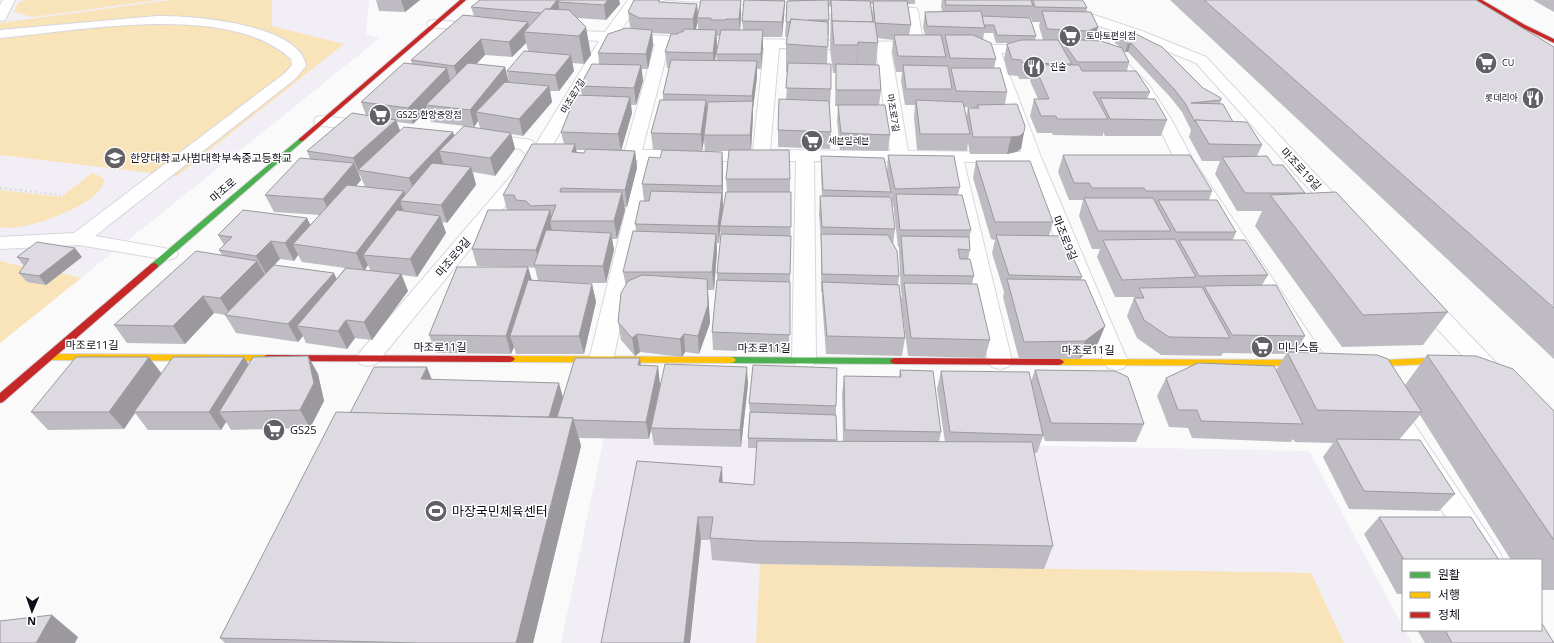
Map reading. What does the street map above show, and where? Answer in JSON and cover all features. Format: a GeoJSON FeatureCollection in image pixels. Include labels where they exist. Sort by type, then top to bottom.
{"type":"FeatureCollection","features":[{"type":"Feature","properties":{"kind":"street","name":"마조로"},"geometry":{"type":"LineString","coordinates":[[0,399],[463,0]]}},
{"type":"Feature","properties":{"kind":"street"},"geometry":{"type":"LineString","coordinates":[[1072,0],[1083,16],[1100,51],[1141,85],[1163,119],[1183,158],[1321,363]]}},
{"type":"Feature","properties":{"kind":"street"},"geometry":{"type":"LineString","coordinates":[[634,1],[652,4],[750,10],[911,11],[916,47]]}},
{"type":"Feature","properties":{"kind":"street","name":"마조로7길"},"geometry":{"type":"LineString","coordinates":[[538,155],[608,38],[634,1]]}},
{"type":"Feature","properties":{"kind":"street"},"geometry":{"type":"LineString","coordinates":[[1472,2],[1554,41]]}},
{"type":"Feature","properties":{"kind":"street","name":"마조로19길"},"geometry":{"type":"LineString","coordinates":[[1083,16],[1137,34],[1200,60],[1352,225]]}},
{"type":"Feature","properties":{"kind":"street"},"geometry":{"type":"LineString","coordinates":[[434,24],[494,29]]}},
{"type":"Feature","properties":{"kind":"street"},"geometry":{"type":"LineString","coordinates":[[547,33],[608,38],[772,44],[1054,50]]}},
{"type":"Feature","properties":{"kind":"street"},"geometry":{"type":"LineString","coordinates":[[601,360],[663,40]]}},
{"type":"Feature","properties":{"kind":"street"},"geometry":{"type":"LineString","coordinates":[[761,156],[772,44]]}},
{"type":"Feature","properties":{"kind":"street","name":"마조로7길"},"geometry":{"type":"LineString","coordinates":[[883,46],[900,157]]}},
{"type":"Feature","properties":{"kind":"street"},"geometry":{"type":"LineString","coordinates":[[471,138],[525,144],[538,155],[1032,157],[992,48]]}},
{"type":"Feature","properties":{"kind":"street"},"geometry":{"type":"LineString","coordinates":[[322,121],[386,129]]}},
{"type":"Feature","properties":{"kind":"street","name":"마조로9길"},"geometry":{"type":"LineString","coordinates":[[368,358],[538,155]]}},
{"type":"Feature","properties":{"kind":"street"},"geometry":{"type":"LineString","coordinates":[[804,360],[805,156]]}},
{"type":"Feature","properties":{"kind":"street"},"geometry":{"type":"LineString","coordinates":[[954,157],[1000,361]]}},
{"type":"Feature","properties":{"kind":"street","name":"마조로9길"},"geometry":{"type":"LineString","coordinates":[[1032,157],[1116,362]]}},
{"type":"Feature","properties":{"kind":"street"},"geometry":{"type":"LineString","coordinates":[[1411,287],[1506,388]]}},
{"type":"Feature","properties":{"kind":"street","name":"마조로11길"},"geometry":{"type":"LineString","coordinates":[[49,356],[1321,363]]}},
{"type":"Feature","properties":{"kind":"street"},"geometry":{"type":"LineString","coordinates":[[1479,359],[1366,375],[1488,559]]}},
{"type":"Feature","properties":{"kind":"lane"},"geometry":{"type":"LineString","coordinates":[[0,17],[9,0]]}},
{"type":"Feature","properties":{"kind":"lane"},"geometry":{"type":"LineString","coordinates":[[1472,2],[1512,32],[1554,54]]}},
{"type":"Feature","properties":{"kind":"lane"},"geometry":{"type":"LineString","coordinates":[[0,34],[152,19],[191,20],[229,25],[264,37],[283,45],[298,58],[299,66],[290,76],[79,239]]}},
{"type":"Feature","properties":{"kind":"lane"},"geometry":{"type":"LineString","coordinates":[[0,243],[79,239],[168,254]]}},
{"type":"Feature","properties":{"kind":"path"},"geometry":{"type":"LineString","coordinates":[[0,188],[61,195]]}},
{"type":"Feature","properties":{"kind":"shaded area","name":"한양대학교사범대학부속중고등학교"},"geometry":{"type":"Polygon","coordinates":[[[0,0],[369,0],[366,34],[380,38],[0,343],[0,0]]]}},
{"type":"Feature","properties":{"kind":"shaded area"},"geometry":{"type":"Polygon","coordinates":[[[26,0],[158,0],[33,17],[14,12],[18,3],[26,0]]]}},
{"type":"Feature","properties":{"kind":"shaded area","name":"한양대학교사범대학부속중고등학교"},"geometry":{"type":"Polygon","coordinates":[[[171,0],[272,0],[272,26],[344,44],[177,176],[0,155],[0,23],[171,0]]]}},
{"type":"Feature","properties":{"kind":"shaded area"},"geometry":{"type":"Polygon","coordinates":[[[92,173],[104,179],[101,187],[84,203],[72,210],[34,224],[22,227],[0,227],[0,190],[61,197],[92,173]]]}},
{"type":"Feature","properties":{"kind":"shaded area"},"geometry":{"type":"Polygon","coordinates":[[[0,261],[25,267],[46,285],[62,273],[81,278],[0,343],[0,261]]]}},
{"type":"Feature","properties":{"kind":"shaded area"},"geometry":{"type":"Polygon","coordinates":[[[604,437],[1309,451],[1402,625],[1402,631],[1406,631],[1412,643],[561,643],[604,437]]]}},
{"type":"Feature","properties":{"kind":"shaded area"},"geometry":{"type":"Polygon","coordinates":[[[760,564],[1311,573],[1344,643],[756,643],[760,564]]]}},
{"type":"Feature","properties":{"kind":"building"},"geometry":{"type":"Polygon","coordinates":[[[480,0],[557,0],[550,9],[545,9],[541,13],[471,7],[480,0]]]}},
{"type":"Feature","properties":{"kind":"building"},"geometry":{"type":"Polygon","coordinates":[[[560,0],[608,0],[604,5],[558,2],[560,0]]]}},
{"type":"Feature","properties":{"kind":"building"},"geometry":{"type":"Polygon","coordinates":[[[634,0],[659,0],[659,2],[697,4],[693,19],[639,18],[628,12],[634,0]]]}},
{"type":"Feature","properties":{"kind":"building"},"geometry":{"type":"Polygon","coordinates":[[[701,0],[741,0],[739,19],[711,20],[711,18],[697,18],[701,0]]]}},
{"type":"Feature","properties":{"kind":"building"},"geometry":{"type":"Polygon","coordinates":[[[744,0],[785,1],[782,22],[742,21],[744,0]]]}},
{"type":"Feature","properties":{"kind":"building"},"geometry":{"type":"Polygon","coordinates":[[[828,0],[829,20],[808,21],[791,19],[790,22],[786,22],[787,1],[828,0]]]}},
{"type":"Feature","properties":{"kind":"building"},"geometry":{"type":"Polygon","coordinates":[[[831,0],[870,1],[873,22],[832,21],[831,0]]]}},
{"type":"Feature","properties":{"kind":"building"},"geometry":{"type":"Polygon","coordinates":[[[945,0],[1031,0],[1033,6],[946,5],[945,0]]]}},
{"type":"Feature","properties":{"kind":"building"},"geometry":{"type":"Polygon","coordinates":[[[1033,0],[1082,0],[1087,8],[1035,7],[1033,0]]]}},
{"type":"Feature","properties":{"kind":"building"},"geometry":{"type":"Polygon","coordinates":[[[1204,0],[1476,0],[1554,47],[1554,308],[1204,0]]]}},
{"type":"Feature","properties":{"kind":"building"},"geometry":{"type":"Polygon","coordinates":[[[873,1],[907,1],[911,25],[875,23],[873,1]]]}},
{"type":"Feature","properties":{"kind":"building"},"geometry":{"type":"Polygon","coordinates":[[[545,9],[569,10],[586,27],[579,36],[524,32],[545,9]]]}},
{"type":"Feature","properties":{"kind":"building"},"geometry":{"type":"Polygon","coordinates":[[[981,11],[985,28],[927,26],[925,12],[981,11]]]}},
{"type":"Feature","properties":{"kind":"building"},"geometry":{"type":"Polygon","coordinates":[[[1042,11],[1091,12],[1098,27],[1087,31],[1047,29],[1042,11]]]}},
{"type":"Feature","properties":{"kind":"building"},"geometry":{"type":"Polygon","coordinates":[[[463,15],[528,22],[509,42],[481,39],[454,66],[411,60],[463,15]]]}},
{"type":"Feature","properties":{"kind":"building"},"geometry":{"type":"Polygon","coordinates":[[[982,16],[1030,18],[1036,36],[997,35],[994,25],[984,25],[982,16]]]}},
{"type":"Feature","properties":{"kind":"building"},"geometry":{"type":"Polygon","coordinates":[[[791,19],[828,22],[828,47],[786,44],[791,19]]]}},
{"type":"Feature","properties":{"kind":"building"},"geometry":{"type":"Polygon","coordinates":[[[832,21],[875,22],[878,43],[858,42],[858,45],[834,45],[832,21]]]}},
{"type":"Feature","properties":{"kind":"building"},"geometry":{"type":"Polygon","coordinates":[[[626,28],[652,30],[646,54],[598,53],[608,34],[626,28]]]}},
{"type":"Feature","properties":{"kind":"building"},"geometry":{"type":"Polygon","coordinates":[[[684,29],[716,30],[713,53],[665,52],[671,34],[678,34],[679,32],[683,32],[684,29]]]}},
{"type":"Feature","properties":{"kind":"building"},"geometry":{"type":"Polygon","coordinates":[[[721,30],[763,30],[761,54],[716,54],[721,30]]]}},
{"type":"Feature","properties":{"kind":"building"},"geometry":{"type":"Polygon","coordinates":[[[1130,31],[1162,47],[1203,88],[1221,98],[1221,100],[1191,103],[1223,104],[1233,122],[1195,120],[1195,122],[1185,103],[1174,89],[1131,43],[1128,44],[1117,34],[1130,31]]]}},
{"type":"Feature","properties":{"kind":"building"},"geometry":{"type":"Polygon","coordinates":[[[894,35],[941,35],[946,57],[898,56],[894,35]]]}},
{"type":"Feature","properties":{"kind":"building"},"geometry":{"type":"Polygon","coordinates":[[[945,35],[973,35],[991,43],[996,59],[950,58],[945,35]]]}},
{"type":"Feature","properties":{"kind":"building"},"geometry":{"type":"Polygon","coordinates":[[[1061,39],[1101,41],[1122,48],[1129,62],[1077,62],[1061,39]]]}},
{"type":"Feature","properties":{"kind":"building"},"geometry":{"type":"Polygon","coordinates":[[[1021,40],[1058,40],[1072,64],[1023,63],[1021,60],[1012,59],[1007,44],[1021,40]]]}},
{"type":"Feature","properties":{"kind":"building"},"geometry":{"type":"Polygon","coordinates":[[[524,51],[571,55],[555,75],[507,71],[524,51]]]}},
{"type":"Feature","properties":{"kind":"building"},"geometry":{"type":"Polygon","coordinates":[[[671,60],[757,61],[752,96],[663,94],[671,60]]]}},
{"type":"Feature","properties":{"kind":"building"},"geometry":{"type":"Polygon","coordinates":[[[404,63],[447,68],[408,108],[361,102],[404,63]]]}},
{"type":"Feature","properties":{"kind":"building"},"geometry":{"type":"Polygon","coordinates":[[[468,63],[505,67],[470,110],[426,105],[468,63]]]}},
{"type":"Feature","properties":{"kind":"building"},"geometry":{"type":"Polygon","coordinates":[[[788,63],[831,64],[831,89],[786,88],[788,63]]]}},
{"type":"Feature","properties":{"kind":"building"},"geometry":{"type":"Polygon","coordinates":[[[592,64],[641,65],[634,88],[580,86],[592,64]]]}},
{"type":"Feature","properties":{"kind":"building"},"geometry":{"type":"Polygon","coordinates":[[[836,64],[879,65],[881,90],[836,90],[836,64]]]}},
{"type":"Feature","properties":{"kind":"building"},"geometry":{"type":"Polygon","coordinates":[[[903,65],[948,66],[952,89],[906,89],[903,65]]]}},
{"type":"Feature","properties":{"kind":"building"},"geometry":{"type":"Polygon","coordinates":[[[1034,65],[1079,65],[1082,71],[1136,71],[1150,92],[1093,92],[1108,119],[1057,119],[1056,116],[1041,116],[1034,99],[1049,99],[1034,65]]]}},
{"type":"Feature","properties":{"kind":"building"},"geometry":{"type":"Polygon","coordinates":[[[951,68],[1000,68],[1007,92],[956,91],[951,68]]]}},
{"type":"Feature","properties":{"kind":"building"},"geometry":{"type":"Polygon","coordinates":[[[505,82],[549,86],[519,119],[476,112],[505,82]]]}},
{"type":"Feature","properties":{"kind":"building"},"geometry":{"type":"Polygon","coordinates":[[[576,95],[630,97],[618,134],[561,132],[576,95]]]}},
{"type":"Feature","properties":{"kind":"building"},"geometry":{"type":"Polygon","coordinates":[[[1100,98],[1155,99],[1167,120],[1110,119],[1100,98]]]}},
{"type":"Feature","properties":{"kind":"building"},"geometry":{"type":"Polygon","coordinates":[[[779,99],[829,101],[831,132],[778,130],[779,99]]]}},
{"type":"Feature","properties":{"kind":"building"},"geometry":{"type":"Polygon","coordinates":[[[660,100],[706,100],[701,134],[651,133],[660,100]]]}},
{"type":"Feature","properties":{"kind":"building"},"geometry":{"type":"Polygon","coordinates":[[[916,100],[963,102],[970,134],[920,134],[916,100]]]}},
{"type":"Feature","properties":{"kind":"building"},"geometry":{"type":"Polygon","coordinates":[[[753,101],[750,135],[704,135],[708,102],[753,101]]]}},
{"type":"Feature","properties":{"kind":"building"},"geometry":{"type":"Polygon","coordinates":[[[1017,104],[1025,126],[1024,132],[1020,136],[973,137],[968,108],[979,108],[977,105],[1017,104]]]}},
{"type":"Feature","properties":{"kind":"building"},"geometry":{"type":"Polygon","coordinates":[[[838,105],[885,105],[890,135],[841,133],[838,105]]]}},
{"type":"Feature","properties":{"kind":"building"},"geometry":{"type":"Polygon","coordinates":[[[352,113],[396,120],[353,158],[307,151],[352,113]]]}},
{"type":"Feature","properties":{"kind":"building"},"geometry":{"type":"Polygon","coordinates":[[[1195,120],[1247,122],[1262,145],[1209,144],[1195,120]]]}},
{"type":"Feature","properties":{"kind":"building"},"geometry":{"type":"Polygon","coordinates":[[[464,126],[511,133],[490,158],[439,151],[464,126]]]}},
{"type":"Feature","properties":{"kind":"building"},"geometry":{"type":"Polygon","coordinates":[[[404,127],[453,132],[409,178],[358,170],[404,127]]]}},
{"type":"Feature","properties":{"kind":"building"},"geometry":{"type":"Polygon","coordinates":[[[532,144],[575,144],[572,152],[584,153],[586,149],[635,151],[625,190],[561,188],[560,192],[622,192],[614,221],[550,221],[556,205],[531,206],[526,201],[516,200],[514,195],[503,195],[532,144]]]}},
{"type":"Feature","properties":{"kind":"building"},"geometry":{"type":"Polygon","coordinates":[[[662,150],[722,152],[722,186],[642,184],[649,157],[660,158],[662,150]]]}},
{"type":"Feature","properties":{"kind":"building"},"geometry":{"type":"Polygon","coordinates":[[[729,150],[789,150],[790,179],[726,179],[729,150]]]}},
{"type":"Feature","properties":{"kind":"building"},"geometry":{"type":"Polygon","coordinates":[[[888,155],[954,156],[960,187],[895,189],[888,155]]]}},
{"type":"Feature","properties":{"kind":"building"},"geometry":{"type":"Polygon","coordinates":[[[1063,155],[1190,155],[1212,191],[1146,191],[1144,188],[1092,188],[1089,183],[1074,183],[1063,155]]]}},
{"type":"Feature","properties":{"kind":"building"},"geometry":{"type":"Polygon","coordinates":[[[821,156],[884,158],[891,192],[823,190],[821,156]]]}},
{"type":"Feature","properties":{"kind":"building"},"geometry":{"type":"Polygon","coordinates":[[[1267,156],[1273,165],[1283,165],[1305,193],[1245,193],[1222,157],[1267,156]]]}},
{"type":"Feature","properties":{"kind":"building"},"geometry":{"type":"Polygon","coordinates":[[[300,158],[354,163],[323,199],[265,195],[300,158]]]}},
{"type":"Feature","properties":{"kind":"building"},"geometry":{"type":"Polygon","coordinates":[[[976,161],[1030,161],[1053,222],[995,222],[976,161]]]}},
{"type":"Feature","properties":{"kind":"building"},"geometry":{"type":"Polygon","coordinates":[[[432,163],[471,167],[441,205],[400,201],[432,163]]]}},
{"type":"Feature","properties":{"kind":"building"},"geometry":{"type":"Polygon","coordinates":[[[347,185],[404,191],[356,253],[293,244],[347,185]]]}},
{"type":"Feature","properties":{"kind":"building"},"geometry":{"type":"Polygon","coordinates":[[[651,191],[722,193],[718,226],[635,224],[640,201],[649,201],[651,191]]]}},
{"type":"Feature","properties":{"kind":"building"},"geometry":{"type":"Polygon","coordinates":[[[726,192],[791,192],[791,227],[720,226],[726,192]]]}},
{"type":"Feature","properties":{"kind":"building"},"geometry":{"type":"Polygon","coordinates":[[[1336,192],[1448,312],[1363,315],[1270,195],[1336,192]]]}},
{"type":"Feature","properties":{"kind":"building"},"geometry":{"type":"Polygon","coordinates":[[[896,194],[962,195],[971,230],[900,230],[896,194]]]}},
{"type":"Feature","properties":{"kind":"building"},"geometry":{"type":"Polygon","coordinates":[[[820,196],[891,197],[895,229],[822,227],[820,196]]]}},
{"type":"Feature","properties":{"kind":"building"},"geometry":{"type":"Polygon","coordinates":[[[1084,198],[1153,198],[1171,231],[1098,231],[1084,198]]]}},
{"type":"Feature","properties":{"kind":"building"},"geometry":{"type":"Polygon","coordinates":[[[1158,200],[1217,200],[1236,232],[1176,232],[1158,200]]]}},
{"type":"Feature","properties":{"kind":"building"},"geometry":{"type":"Polygon","coordinates":[[[243,210],[307,218],[285,243],[271,241],[256,256],[219,250],[232,237],[218,235],[243,210]]]}},
{"type":"Feature","properties":{"kind":"building"},"geometry":{"type":"Polygon","coordinates":[[[397,210],[440,216],[410,259],[363,255],[397,210]]]}},
{"type":"Feature","properties":{"kind":"building"},"geometry":{"type":"Polygon","coordinates":[[[488,210],[550,210],[536,250],[472,249],[488,210]]]}},
{"type":"Feature","properties":{"kind":"building"},"geometry":{"type":"Polygon","coordinates":[[[546,230],[611,233],[603,266],[534,265],[546,230]]]}},
{"type":"Feature","properties":{"kind":"building"},"geometry":{"type":"Polygon","coordinates":[[[633,231],[716,234],[712,272],[623,272],[633,231]]]}},
{"type":"Feature","properties":{"kind":"building"},"geometry":{"type":"Polygon","coordinates":[[[721,234],[791,236],[790,274],[717,273],[721,234]]]}},
{"type":"Feature","properties":{"kind":"building"},"geometry":{"type":"Polygon","coordinates":[[[821,234],[888,235],[897,251],[899,276],[822,274],[821,234]]]}},
{"type":"Feature","properties":{"kind":"building"},"geometry":{"type":"Polygon","coordinates":[[[996,235],[1063,236],[1082,277],[1009,275],[996,235]]]}},
{"type":"Feature","properties":{"kind":"building"},"geometry":{"type":"Polygon","coordinates":[[[901,236],[969,237],[970,250],[958,249],[960,259],[970,259],[974,276],[904,275],[901,236]]]}},
{"type":"Feature","properties":{"kind":"building"},"geometry":{"type":"Polygon","coordinates":[[[1175,239],[1196,277],[1122,280],[1103,240],[1175,239]]]}},
{"type":"Feature","properties":{"kind":"building"},"geometry":{"type":"Polygon","coordinates":[[[1179,240],[1245,240],[1268,275],[1199,276],[1179,240]]]}},
{"type":"Feature","properties":{"kind":"building"},"geometry":{"type":"Polygon","coordinates":[[[37,242],[75,248],[39,276],[19,273],[29,259],[17,257],[37,242]]]}},
{"type":"Feature","properties":{"kind":"building"},"geometry":{"type":"Polygon","coordinates":[[[196,251],[257,261],[220,298],[203,296],[173,326],[114,325],[196,251]]]}},
{"type":"Feature","properties":{"kind":"building"},"geometry":{"type":"Polygon","coordinates":[[[274,265],[334,273],[288,324],[225,315],[274,265]]]}},
{"type":"Feature","properties":{"kind":"building"},"geometry":{"type":"Polygon","coordinates":[[[457,267],[528,267],[506,336],[429,335],[457,267]]]}},
{"type":"Feature","properties":{"kind":"building"},"geometry":{"type":"Polygon","coordinates":[[[346,268],[401,274],[364,322],[346,320],[338,331],[297,326],[346,268]]]}},
{"type":"Feature","properties":{"kind":"building"},"geometry":{"type":"Polygon","coordinates":[[[642,275],[707,279],[708,305],[698,336],[684,334],[680,339],[637,334],[632,338],[618,322],[621,293],[628,281],[642,275]]]}},
{"type":"Feature","properties":{"kind":"building"},"geometry":{"type":"Polygon","coordinates":[[[1007,279],[1085,280],[1105,326],[1085,341],[1024,342],[1007,279]]]}},
{"type":"Feature","properties":{"kind":"building"},"geometry":{"type":"Polygon","coordinates":[[[528,280],[592,284],[579,336],[510,336],[528,280]]]}},
{"type":"Feature","properties":{"kind":"building"},"geometry":{"type":"Polygon","coordinates":[[[717,280],[790,282],[790,335],[712,332],[717,280]]]}},
{"type":"Feature","properties":{"kind":"building"},"geometry":{"type":"Polygon","coordinates":[[[822,282],[899,285],[905,338],[827,336],[822,282]]]}},
{"type":"Feature","properties":{"kind":"building"},"geometry":{"type":"Polygon","coordinates":[[[904,283],[977,284],[990,340],[911,338],[904,283]]]}},
{"type":"Feature","properties":{"kind":"building"},"geometry":{"type":"Polygon","coordinates":[[[1276,285],[1305,336],[1232,335],[1204,286],[1276,285]]]}},
{"type":"Feature","properties":{"kind":"building"},"geometry":{"type":"Polygon","coordinates":[[[1202,287],[1230,338],[1169,337],[1144,320],[1134,298],[1144,298],[1139,288],[1202,287]]]}},
{"type":"Feature","properties":{"kind":"building"},"geometry":{"type":"Polygon","coordinates":[[[1287,352],[1377,355],[1388,359],[1422,412],[1317,410],[1287,352]]]}},
{"type":"Feature","properties":{"kind":"building"},"geometry":{"type":"Polygon","coordinates":[[[1427,355],[1476,356],[1513,369],[1554,411],[1554,540],[1427,355]]]}},
{"type":"Feature","properties":{"kind":"building"},"geometry":{"type":"Polygon","coordinates":[[[308,356],[314,383],[300,410],[219,412],[253,357],[308,356]]]}},
{"type":"Feature","properties":{"kind":"building"},"geometry":{"type":"Polygon","coordinates":[[[76,357],[149,357],[109,412],[31,412],[76,357]]]}},
{"type":"Feature","properties":{"kind":"building"},"geometry":{"type":"Polygon","coordinates":[[[173,357],[244,357],[209,412],[134,412],[173,357]]]}},
{"type":"Feature","properties":{"kind":"building"},"geometry":{"type":"Polygon","coordinates":[[[575,358],[640,358],[638,365],[658,366],[646,422],[574,420],[573,418],[557,417],[575,358]]]}},
{"type":"Feature","properties":{"kind":"building"},"geometry":{"type":"Polygon","coordinates":[[[1198,363],[1274,366],[1303,424],[1201,421],[1197,410],[1178,410],[1166,378],[1198,363]]]}},
{"type":"Feature","properties":{"kind":"building"},"geometry":{"type":"Polygon","coordinates":[[[665,364],[747,367],[740,430],[651,428],[665,364]]]}},
{"type":"Feature","properties":{"kind":"building"},"geometry":{"type":"Polygon","coordinates":[[[753,365],[837,368],[836,406],[749,403],[753,365]]]}},
{"type":"Feature","properties":{"kind":"building"},"geometry":{"type":"Polygon","coordinates":[[[374,367],[427,367],[421,379],[559,383],[549,417],[350,413],[374,367]]]}},
{"type":"Feature","properties":{"kind":"building"},"geometry":{"type":"Polygon","coordinates":[[[900,370],[933,371],[941,432],[845,430],[844,376],[901,377],[900,370]]]}},
{"type":"Feature","properties":{"kind":"building"},"geometry":{"type":"Polygon","coordinates":[[[1035,370],[1115,371],[1128,377],[1144,424],[1051,423],[1035,370]]]}},
{"type":"Feature","properties":{"kind":"building"},"geometry":{"type":"Polygon","coordinates":[[[941,371],[1029,372],[1043,435],[950,432],[941,371]]]}},
{"type":"Feature","properties":{"kind":"building"},"geometry":{"type":"Polygon","coordinates":[[[336,412],[573,418],[516,643],[418,643],[220,638],[336,412]]]}},
{"type":"Feature","properties":{"kind":"building"},"geometry":{"type":"Polygon","coordinates":[[[750,412],[836,415],[837,440],[748,438],[750,412]]]}},
{"type":"Feature","properties":{"kind":"building"},"geometry":{"type":"Polygon","coordinates":[[[1336,439],[1420,440],[1455,494],[1364,491],[1336,439]]]}},
{"type":"Feature","properties":{"kind":"building"},"geometry":{"type":"Polygon","coordinates":[[[757,441],[1032,442],[1053,546],[759,541],[710,538],[713,517],[698,517],[684,643],[601,643],[637,461],[722,467],[719,482],[754,485],[757,441]]]}},
{"type":"Feature","properties":{"kind":"building"},"geometry":{"type":"Polygon","coordinates":[[[1379,517],[1471,517],[1498,559],[1403,559],[1379,517]]]}},
{"type":"Feature","properties":{"kind":"building"},"geometry":{"type":"Polygon","coordinates":[[[52,615],[36,643],[0,643],[0,621],[52,615]]]}},
{"type":"Feature","properties":{"kind":"building"},"geometry":{"type":"Polygon","coordinates":[[[1542,624],[1554,643],[1452,643],[1446,631],[1542,631],[1542,624]]]}},
{"type":"Feature","properties":{"kind":"traffic: fast"},"geometry":{"type":"LineString","coordinates":[[154,266],[301,140]]}},
{"type":"Feature","properties":{"kind":"traffic: fast"},"geometry":{"type":"LineString","coordinates":[[731,360],[895,361]]}},
{"type":"Feature","properties":{"kind":"traffic: slow"},"geometry":{"type":"LineString","coordinates":[[49,357],[267,358]]}},
{"type":"Feature","properties":{"kind":"traffic: slow"},"geometry":{"type":"LineString","coordinates":[[510,359],[731,360]]}},
{"type":"Feature","properties":{"kind":"traffic: slow"},"geometry":{"type":"LineString","coordinates":[[1360,364],[1452,360]]}},
{"type":"Feature","properties":{"kind":"traffic: slow"},"geometry":{"type":"LineString","coordinates":[[1059,362],[1310,363]]}},
{"type":"Feature","properties":{"kind":"traffic: jam"},"geometry":{"type":"LineString","coordinates":[[301,140],[463,0]]}},
{"type":"Feature","properties":{"kind":"traffic: jam"},"geometry":{"type":"LineString","coordinates":[[1478,0],[1523,26],[1554,41]]}},
{"type":"Feature","properties":{"kind":"traffic: jam"},"geometry":{"type":"LineString","coordinates":[[0,399],[154,266]]}},
{"type":"Feature","properties":{"kind":"traffic: jam"},"geometry":{"type":"LineString","coordinates":[[267,358],[510,359]]}},
{"type":"Feature","properties":{"kind":"traffic: jam"},"geometry":{"type":"LineString","coordinates":[[895,361],[1059,362]]}},
{"type":"Feature","properties":{"kind":"place","name":"토마토편의점"},"geometry":{"type":"Point","coordinates":[1070,36]}},
{"type":"Feature","properties":{"kind":"place","name":"CU"},"geometry":{"type":"Point","coordinates":[1486,63]}},
{"type":"Feature","properties":{"kind":"place","name":"진술"},"geometry":{"type":"Point","coordinates":[1034,67]}},
{"type":"Feature","properties":{"kind":"place","name":"롯데리아"},"geometry":{"type":"Point","coordinates":[1533,98]}},
{"type":"Feature","properties":{"kind":"place","name":"GS25 한양중앙점"},"geometry":{"type":"Point","coordinates":[380,115]}},
{"type":"Feature","properties":{"kind":"place","name":"세븐일레븐"},"geometry":{"type":"Point","coordinates":[812,141]}},
{"type":"Feature","properties":{"kind":"place","name":"한양대학교사범대학부속중고등학교"},"geometry":{"type":"Point","coordinates":[115,158]}},
{"type":"Feature","properties":{"kind":"place","name":"미니스톱"},"geometry":{"type":"Point","coordinates":[1262,347]}},
{"type":"Feature","properties":{"kind":"place","name":"GS25"},"geometry":{"type":"Point","coordinates":[274,430]}},
{"type":"Feature","properties":{"kind":"place","name":"마장국민체육센터"},"geometry":{"type":"Point","coordinates":[436,511]}}]}
